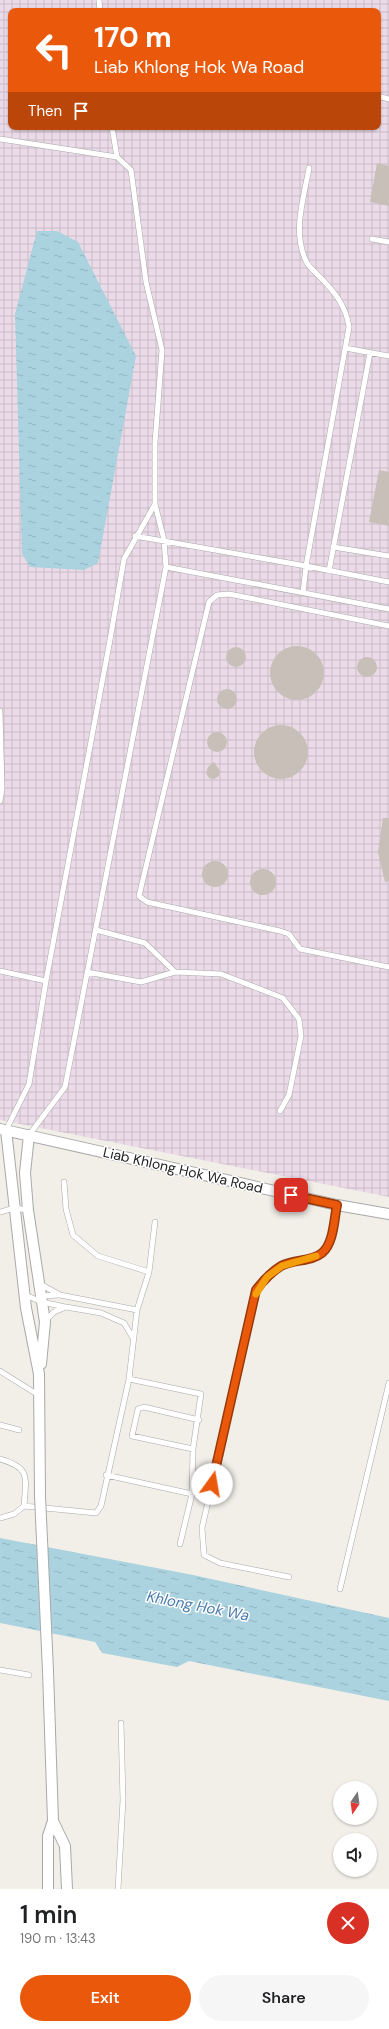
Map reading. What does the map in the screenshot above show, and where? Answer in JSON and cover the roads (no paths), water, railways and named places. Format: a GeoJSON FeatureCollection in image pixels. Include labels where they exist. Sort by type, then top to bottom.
{"type":"FeatureCollection","features":[{"type":"Feature","properties":{"kind":"street","name":"Liab Khlong Hok Wa Road"},"geometry":{"type":"LineString","coordinates":[[3,1129],[337,1205],[389,1214]]}},
{"type":"Feature","properties":{"kind":"street"},"geometry":{"type":"LineString","coordinates":[[3,1129],[24,1295],[39,1374],[40,1496],[53,1821],[48,1836],[48,1887],[67,1887],[65,1846],[53,1821]]}},
{"type":"Feature","properties":{"kind":"street"},"geometry":{"type":"LineString","coordinates":[[29,1135],[25,1173],[28,1210],[45,1322],[39,1374]]}},
{"type":"Feature","properties":{"kind":"lane"},"geometry":{"type":"LineString","coordinates":[[112,130],[117,158]]}},
{"type":"Feature","properties":{"kind":"lane"},"geometry":{"type":"LineString","coordinates":[[0,138],[117,158],[131,170],[134,206],[146,282],[162,350],[155,443],[155,504],[164,540],[166,567],[65,1087],[29,1135]]}},
{"type":"Feature","properties":{"kind":"lane"},"geometry":{"type":"LineString","coordinates":[[303,593],[306,566],[349,327],[347,313],[332,290],[306,262],[301,242],[298,229],[310,168]]}},
{"type":"Feature","properties":{"kind":"lane"},"geometry":{"type":"LineString","coordinates":[[372,239],[389,242]]}},
{"type":"Feature","properties":{"kind":"lane"},"geometry":{"type":"LineString","coordinates":[[345,348],[389,356]]}},
{"type":"Feature","properties":{"kind":"lane"},"geometry":{"type":"LineString","coordinates":[[329,571],[370,353]]}},
{"type":"Feature","properties":{"kind":"lane"},"geometry":{"type":"LineString","coordinates":[[3,1129],[29,1084],[46,981],[109,648],[124,559],[135,536],[155,504]]}},
{"type":"Feature","properties":{"kind":"lane"},"geometry":{"type":"LineString","coordinates":[[135,536],[164,540],[389,582]]}},
{"type":"Feature","properties":{"kind":"lane"},"geometry":{"type":"LineString","coordinates":[[333,547],[389,556]]}},
{"type":"Feature","properties":{"kind":"lane"},"geometry":{"type":"LineString","coordinates":[[166,567],[389,609]]}},
{"type":"Feature","properties":{"kind":"lane"},"geometry":{"type":"LineString","coordinates":[[389,626],[229,594],[217,595],[209,602],[139,896],[147,902],[280,931],[289,934],[300,949],[389,968]]}},
{"type":"Feature","properties":{"kind":"lane"},"geometry":{"type":"LineString","coordinates":[[0,711],[2,790],[0,801]]}},
{"type":"Feature","properties":{"kind":"lane"},"geometry":{"type":"LineString","coordinates":[[96,930],[145,943],[175,972]]}},
{"type":"Feature","properties":{"kind":"lane"},"geometry":{"type":"LineString","coordinates":[[0,971],[46,981]]}},
{"type":"Feature","properties":{"kind":"lane"},"geometry":{"type":"LineString","coordinates":[[87,972],[141,982],[175,972],[221,974],[283,998],[299,1019],[301,1036],[289,1095],[280,1111]]}},
{"type":"Feature","properties":{"kind":"lane"},"geometry":{"type":"LineString","coordinates":[[64,1182],[66,1209],[73,1235],[98,1256],[149,1272]]}},
{"type":"Feature","properties":{"kind":"lane"},"geometry":{"type":"LineString","coordinates":[[289,1577],[220,1563],[204,1555],[202,1528],[256,1290],[267,1277],[282,1266],[322,1252],[329,1244],[337,1205]]}},
{"type":"Feature","properties":{"kind":"lane"},"geometry":{"type":"LineString","coordinates":[[0,1212],[14,1208],[28,1210]]}},
{"type":"Feature","properties":{"kind":"lane"},"geometry":{"type":"LineString","coordinates":[[0,1518],[14,1514],[24,1506],[96,1513],[101,1506],[106,1475],[129,1379],[137,1310],[149,1272],[155,1222]]}},
{"type":"Feature","properties":{"kind":"lane"},"geometry":{"type":"LineString","coordinates":[[39,1284],[60,1295],[137,1310]]}},
{"type":"Feature","properties":{"kind":"lane"},"geometry":{"type":"LineString","coordinates":[[24,1295],[66,1307],[101,1312],[124,1323],[133,1339]]}},
{"type":"Feature","properties":{"kind":"lane"},"geometry":{"type":"LineString","coordinates":[[42,1299],[60,1295]]}},
{"type":"Feature","properties":{"kind":"lane"},"geometry":{"type":"LineString","coordinates":[[45,1322],[54,1312],[66,1307]]}},
{"type":"Feature","properties":{"kind":"lane"},"geometry":{"type":"LineString","coordinates":[[0,1371],[40,1397]]}},
{"type":"Feature","properties":{"kind":"lane"},"geometry":{"type":"LineString","coordinates":[[129,1379],[201,1394],[199,1420],[193,1449],[192,1494],[180,1544]]}},
{"type":"Feature","properties":{"kind":"lane"},"geometry":{"type":"LineString","coordinates":[[340,1589],[389,1383]]}},
{"type":"Feature","properties":{"kind":"lane"},"geometry":{"type":"LineString","coordinates":[[193,1449],[132,1436],[138,1409],[144,1407],[199,1420]]}},
{"type":"Feature","properties":{"kind":"lane"},"geometry":{"type":"LineString","coordinates":[[0,1424],[19,1430]]}},
{"type":"Feature","properties":{"kind":"lane"},"geometry":{"type":"LineString","coordinates":[[0,1459],[14,1463],[22,1469],[26,1475],[24,1506]]}},
{"type":"Feature","properties":{"kind":"lane"},"geometry":{"type":"LineString","coordinates":[[106,1475],[192,1494]]}},
{"type":"Feature","properties":{"kind":"lane"},"geometry":{"type":"LineString","coordinates":[[0,1670],[29,1675]]}},
{"type":"Feature","properties":{"kind":"lane"},"geometry":{"type":"LineString","coordinates":[[118,1889],[123,1800],[121,1723]]}},
{"type":"Feature","properties":{"kind":"water"},"geometry":{"type":"Polygon","coordinates":[[[37,231],[57,231],[78,242],[136,356],[98,563],[84,570],[30,567],[22,554],[15,314],[37,231]]]}},
{"type":"Feature","properties":{"kind":"water","name":"Khlong Hok Wa"},"geometry":{"type":"Polygon","coordinates":[[[0,1538],[193,1575],[389,1618],[389,1701],[189,1661],[177,1667],[102,1653],[95,1642],[0,1623],[0,1538]]]}}]}
